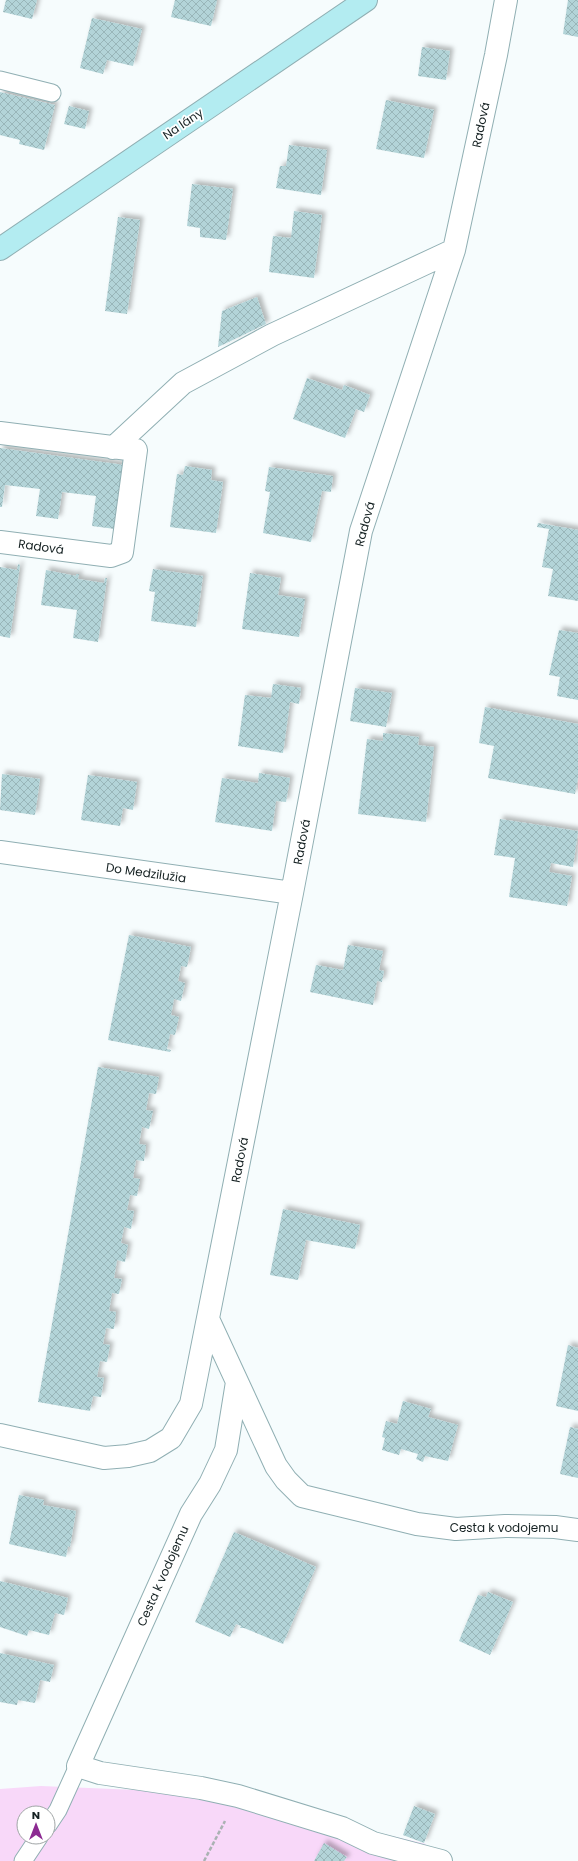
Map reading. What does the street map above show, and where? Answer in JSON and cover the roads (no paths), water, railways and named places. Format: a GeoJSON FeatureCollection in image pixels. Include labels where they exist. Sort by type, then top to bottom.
{"type":"FeatureCollection","features":[{"type":"Feature","properties":{"kind":"street","name":"Na lány"},"geometry":{"type":"LineString","coordinates":[[0,249],[366,0]]}},
{"type":"Feature","properties":{"kind":"street","name":"Radová"},"geometry":{"type":"LineString","coordinates":[[0,1434],[104,1458],[128,1456],[150,1451],[172,1438],[191,1404],[209,1321],[361,531],[454,250],[496,55],[506,0]]}},
{"type":"Feature","properties":{"kind":"street"},"geometry":{"type":"LineString","coordinates":[[113,448],[183,383],[272,335],[454,250]]}},
{"type":"Feature","properties":{"kind":"street","name":"Radová"},"geometry":{"type":"LineString","coordinates":[[0,433],[136,450],[122,552],[111,556],[0,542]]}},
{"type":"Feature","properties":{"kind":"street","name":"Do Medzilužia"},"geometry":{"type":"LineString","coordinates":[[0,852],[292,893]]}},
{"type":"Feature","properties":{"kind":"street","name":"Cesta k vodojemu"},"geometry":{"type":"LineString","coordinates":[[209,1321],[276,1466],[286,1480],[302,1496],[417,1524],[456,1529],[512,1526],[555,1527],[578,1530]]}},
{"type":"Feature","properties":{"kind":"street","name":"Cesta k vodojemu"},"geometry":{"type":"LineString","coordinates":[[78,1766],[191,1514],[210,1484],[226,1450],[237,1382]]}},
{"type":"Feature","properties":{"kind":"street"},"geometry":{"type":"LineString","coordinates":[[78,1766],[100,1773],[201,1788],[238,1796],[342,1828],[398,1856],[441,1861]]}},
{"type":"Feature","properties":{"kind":"lane"},"geometry":{"type":"LineString","coordinates":[[0,80],[52,93]]}},
{"type":"Feature","properties":{"kind":"lane"},"geometry":{"type":"LineString","coordinates":[[56,1813],[78,1766]]}},
{"type":"Feature","properties":{"kind":"lane"},"geometry":{"type":"LineString","coordinates":[[23,1861],[34,1845]]}}]}
